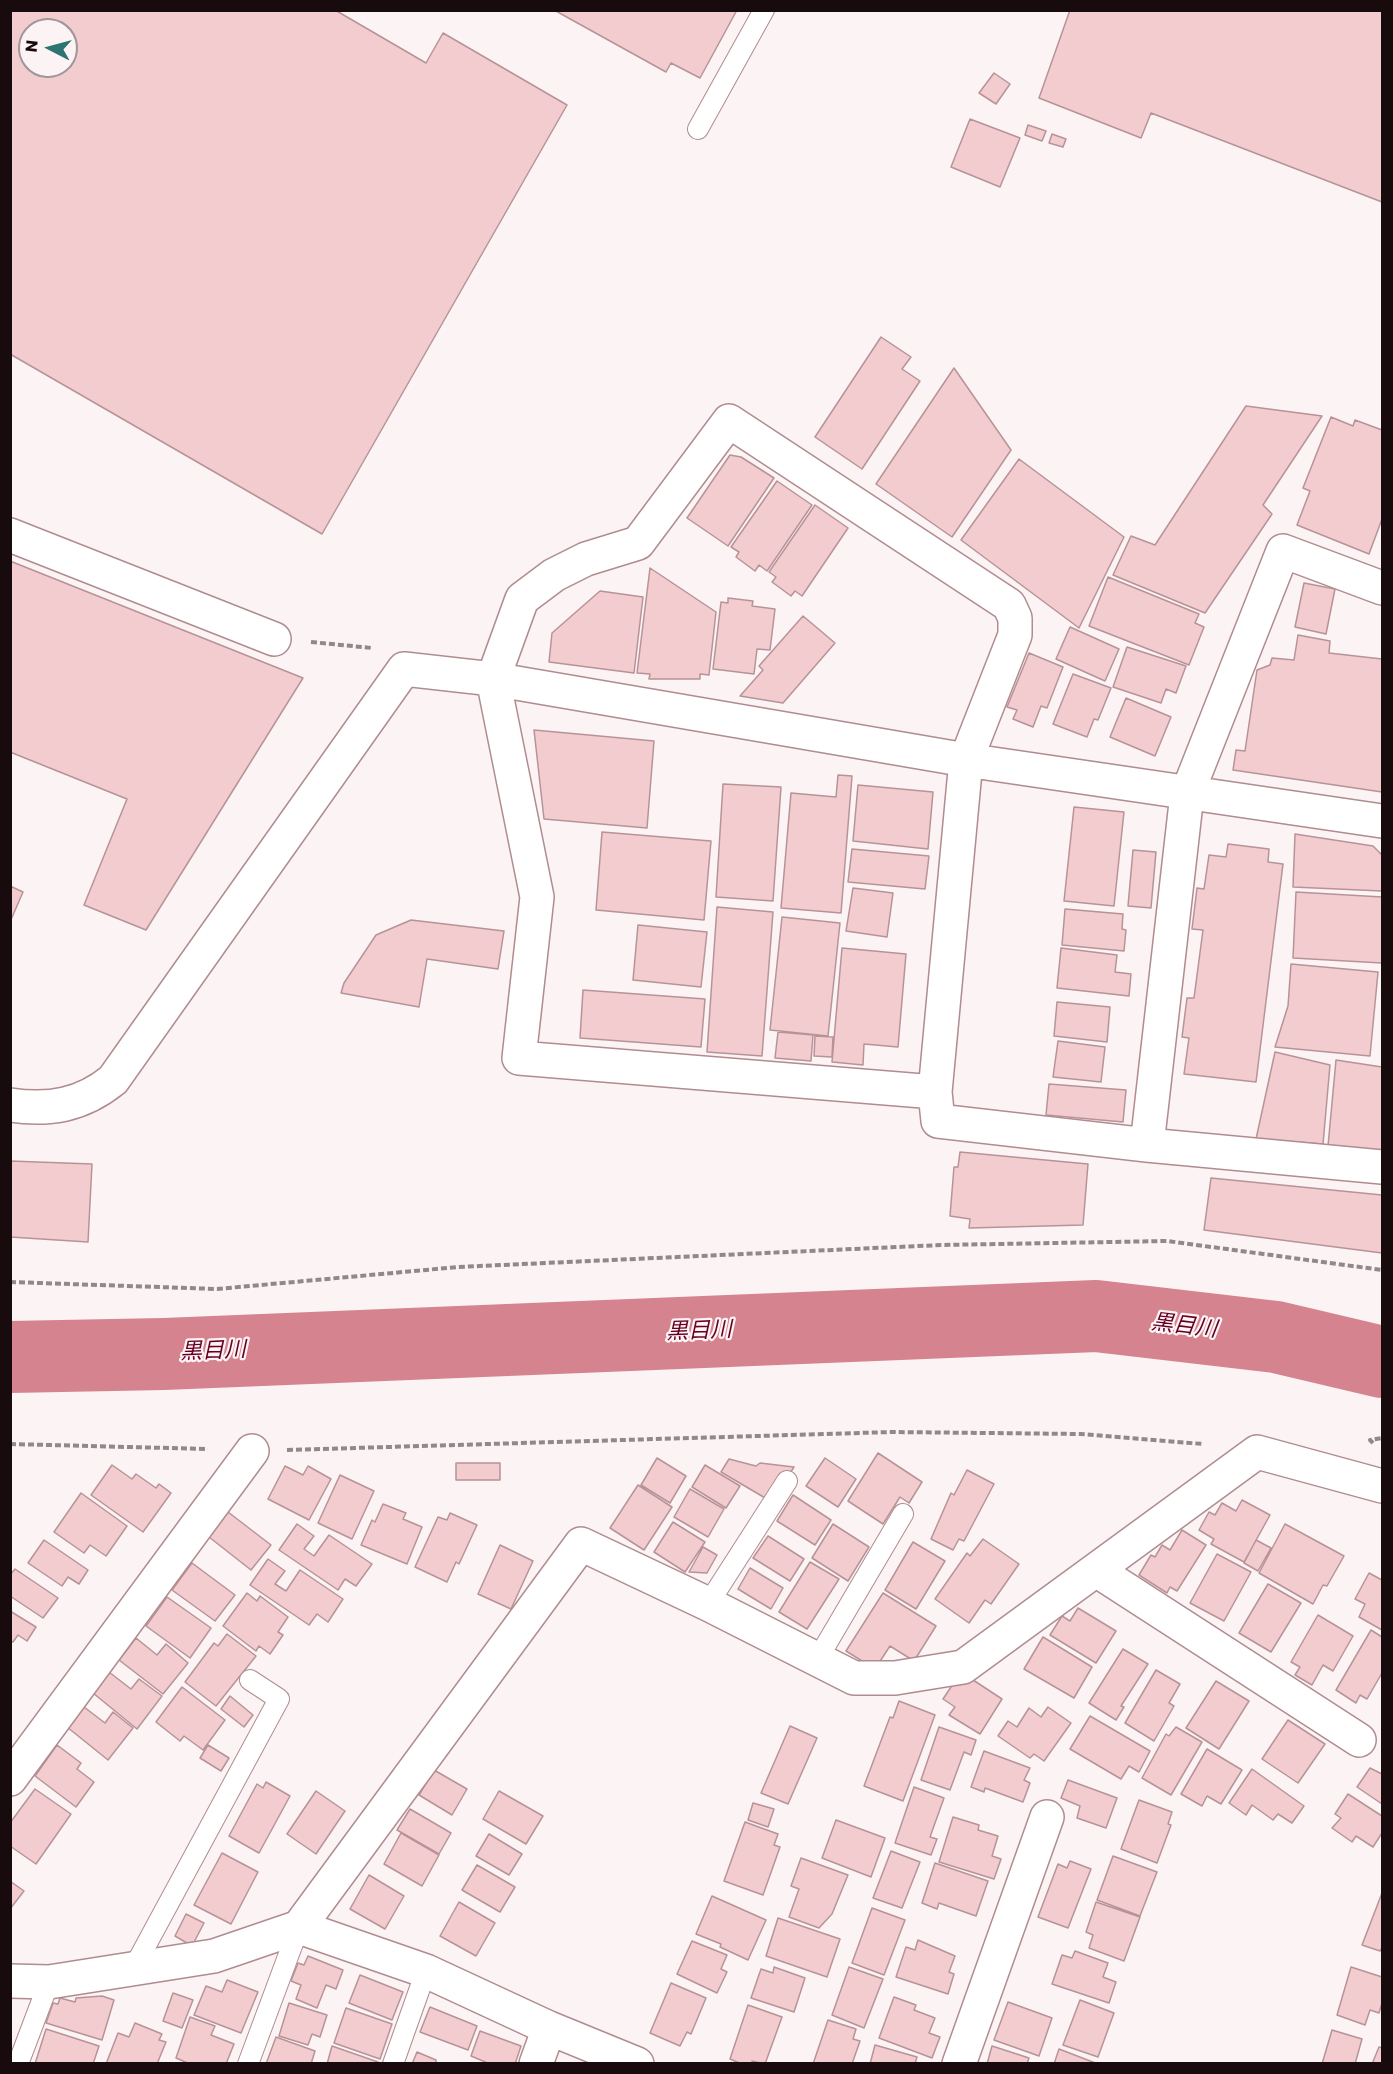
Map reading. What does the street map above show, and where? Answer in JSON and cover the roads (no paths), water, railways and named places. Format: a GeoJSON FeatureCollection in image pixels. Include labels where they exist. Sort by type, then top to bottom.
{"type":"FeatureCollection","features":[{"type":"Feature","properties":{"kind":"street"},"geometry":{"type":"LineString","coordinates":[[935,1092],[519,1058],[537,897],[493,679],[522,599],[554,576],[586,559],[638,543],[729,421],[1009,605],[1015,618],[1016,635],[966,759],[935,1092],[938,1121],[1147,1145],[1383,1167]]}},
{"type":"Feature","properties":{"kind":"street"},"geometry":{"type":"LineString","coordinates":[[10,535],[274,639]]}},
{"type":"Feature","properties":{"kind":"street"},"geometry":{"type":"LineString","coordinates":[[1147,1145],[1187,794],[1283,551],[1383,588]]}},
{"type":"Feature","properties":{"kind":"street"},"geometry":{"type":"LineString","coordinates":[[10,1105],[47,1108],[65,1105],[95,1094],[113,1080],[404,669],[493,679],[966,759],[1187,794],[1383,821]]}},
{"type":"Feature","properties":{"kind":"street"},"geometry":{"type":"LineString","coordinates":[[10,1779],[252,1450]]}},
{"type":"Feature","properties":{"kind":"street"},"geometry":{"type":"LineString","coordinates":[[10,1981],[49,1982],[132,1971],[214,1956],[299,1927],[581,1544],[708,1604],[854,1678],[895,1678],[963,1666],[1257,1452],[1383,1486]]}},
{"type":"Feature","properties":{"kind":"street"},"geometry":{"type":"LineString","coordinates":[[1096,1570],[1359,1740]]}},
{"type":"Feature","properties":{"kind":"street"},"geometry":{"type":"LineString","coordinates":[[959,2064],[1047,1816]]}},
{"type":"Feature","properties":{"kind":"street"},"geometry":{"type":"LineString","coordinates":[[299,1927],[426,1971],[549,2028],[637,2064]]}},
{"type":"Feature","properties":{"kind":"street"},"geometry":{"type":"LineString","coordinates":[[536,2064],[549,2028]]}},
{"type":"Feature","properties":{"kind":"lane"},"geometry":{"type":"LineString","coordinates":[[698,129],[764,10]]}},
{"type":"Feature","properties":{"kind":"lane"},"geometry":{"type":"LineString","coordinates":[[708,1604],[787,1481]]}},
{"type":"Feature","properties":{"kind":"lane"},"geometry":{"type":"LineString","coordinates":[[817,1660],[903,1514]]}},
{"type":"Feature","properties":{"kind":"lane"},"geometry":{"type":"LineString","coordinates":[[132,1971],[279,1699],[250,1680]]}},
{"type":"Feature","properties":{"kind":"lane"},"geometry":{"type":"LineString","coordinates":[[249,2064],[299,1927]]}},
{"type":"Feature","properties":{"kind":"lane"},"geometry":{"type":"LineString","coordinates":[[393,2064],[426,1971]]}},
{"type":"Feature","properties":{"kind":"lane"},"geometry":{"type":"LineString","coordinates":[[18,2064],[49,1982]]}},
{"type":"Feature","properties":{"kind":"waterway","name":"黒目川"},"geometry":{"type":"LineString","coordinates":[[10,1357],[164,1354],[1096,1316],[1276,1337],[1382,1362]]}}]}
